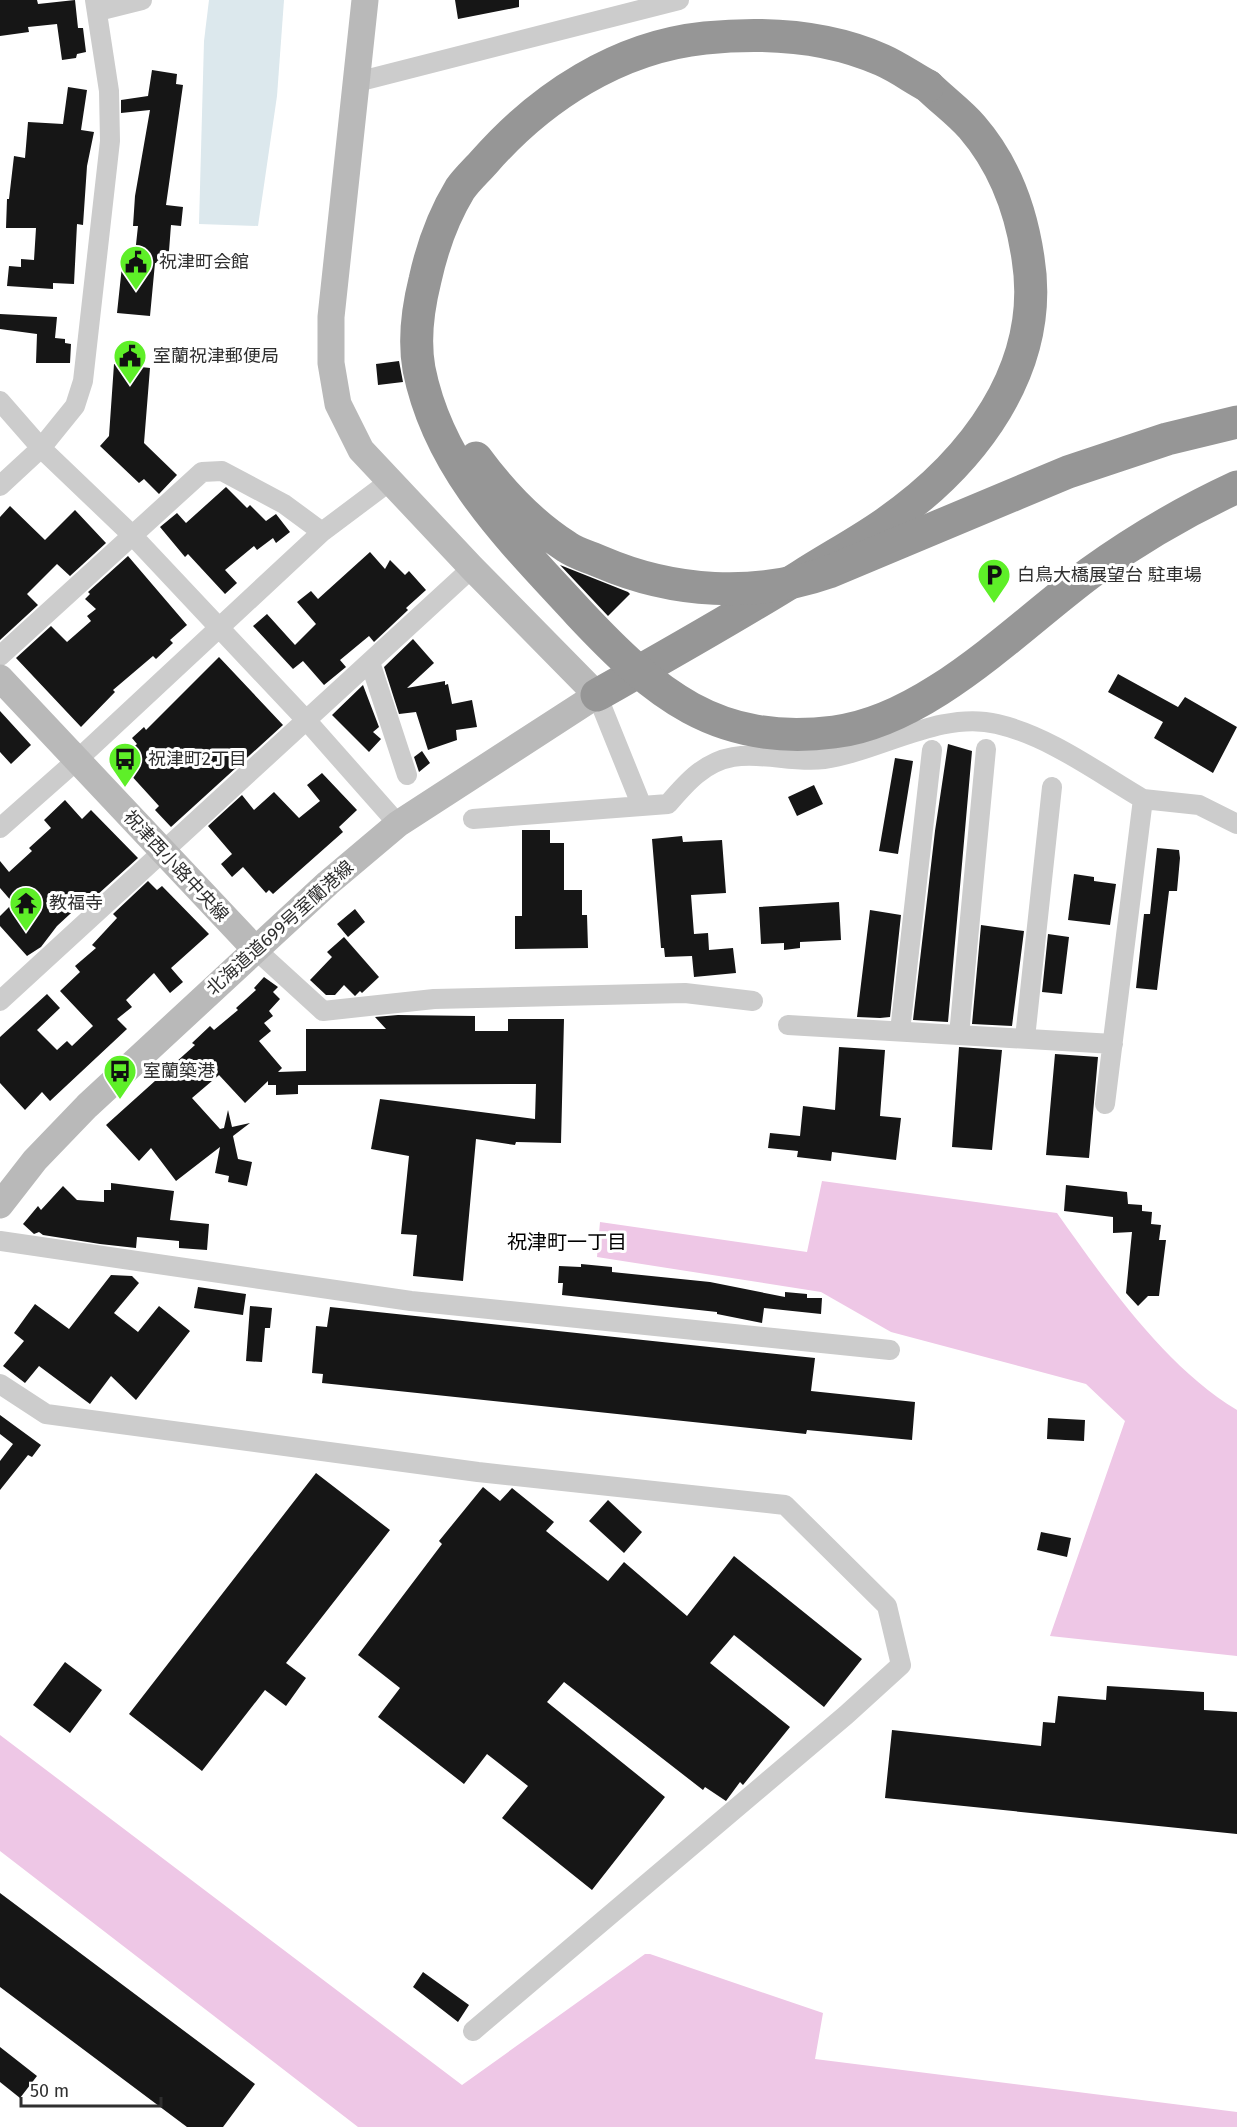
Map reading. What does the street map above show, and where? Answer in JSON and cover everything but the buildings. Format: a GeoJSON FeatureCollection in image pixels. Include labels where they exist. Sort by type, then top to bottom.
{"type":"FeatureCollection","features":[{"type":"Feature","properties":{"kind":"highway"},"geometry":{"type":"LineString","coordinates":[[597,695],[739,615],[886,523],[932,487],[973,444],[999,407],[1025,349],[1032,284],[1024,229],[1005,176],[972,127],[924,98],[882,60],[825,42],[779,36],[704,38],[650,50],[587,75],[524,119],[461,188],[434,243],[418,307],[418,366],[435,426],[461,474],[491,517],[603,638],[654,687],[688,708],[726,725],[785,734],[837,732],[901,712],[944,687],[1132,544],[1200,504],[1237,487]]}},
{"type":"Feature","properties":{"kind":"highway"},"geometry":{"type":"LineString","coordinates":[[924,98],[885,85],[836,64],[801,57],[720,56],[686,61],[639,75],[585,100],[535,136],[495,179],[468,214],[452,252],[440,300],[436,345],[452,412],[474,456],[502,492],[568,548],[616,569],[653,581],[686,586],[764,588],[798,583],[829,572],[1068,472],[1167,440],[1237,422]]}},
{"type":"Feature","properties":{"kind":"main road"},"geometry":{"type":"LineString","coordinates":[[365,0],[331,317],[331,363],[338,404],[361,450],[471,568],[597,695]]}},
{"type":"Feature","properties":{"kind":"main road","name":"祝津西小路中央線"},"geometry":{"type":"LineString","coordinates":[[0,678],[255,949]]}},
{"type":"Feature","properties":{"kind":"main road","name":"北海道道699号室蘭港線"},"geometry":{"type":"LineString","coordinates":[[0,1205],[35,1160],[87,1106],[327,883],[398,824],[597,695]]}},
{"type":"Feature","properties":{"kind":"street"},"geometry":{"type":"LineString","coordinates":[[0,486],[41,448],[75,406],[83,381],[110,141],[109,91],[96,6],[142,0]]}},
{"type":"Feature","properties":{"kind":"street"},"geometry":{"type":"LineString","coordinates":[[357,81],[679,0]]}},
{"type":"Feature","properties":{"kind":"street"},"geometry":{"type":"LineString","coordinates":[[0,401],[41,448],[132,535],[307,722],[398,824]]}},
{"type":"Feature","properties":{"kind":"street"},"geometry":{"type":"LineString","coordinates":[[0,656],[202,472],[222,471],[284,504],[322,532]]}},
{"type":"Feature","properties":{"kind":"street"},"geometry":{"type":"LineString","coordinates":[[0,828],[77,760],[322,532],[390,481]]}},
{"type":"Feature","properties":{"kind":"street"},"geometry":{"type":"LineString","coordinates":[[0,1001],[307,722],[471,568]]}},
{"type":"Feature","properties":{"kind":"street"},"geometry":{"type":"LineString","coordinates":[[370,662],[407,775]]}},
{"type":"Feature","properties":{"kind":"street"},"geometry":{"type":"LineString","coordinates":[[597,695],[642,804]]}},
{"type":"Feature","properties":{"kind":"street"},"geometry":{"type":"LineString","coordinates":[[473,819],[642,804],[668,804],[703,768],[733,757],[823,759],[864,751],[941,725],[972,721],[997,723],[1030,734],[1143,799],[1199,805],[1237,824]]}},
{"type":"Feature","properties":{"kind":"street"},"geometry":{"type":"LineString","coordinates":[[959,1035],[987,749]]}},
{"type":"Feature","properties":{"kind":"street"},"geometry":{"type":"LineString","coordinates":[[900,1031],[932,750]]}},
{"type":"Feature","properties":{"kind":"street"},"geometry":{"type":"LineString","coordinates":[[1024,1038],[1052,787]]}},
{"type":"Feature","properties":{"kind":"street"},"geometry":{"type":"LineString","coordinates":[[1105,1104],[1143,799]]}},
{"type":"Feature","properties":{"kind":"street"},"geometry":{"type":"LineString","coordinates":[[255,949],[323,1011],[434,999],[685,993],[753,1001]]}},
{"type":"Feature","properties":{"kind":"street"},"geometry":{"type":"LineString","coordinates":[[788,1025],[1113,1044]]}},
{"type":"Feature","properties":{"kind":"street"},"geometry":{"type":"LineString","coordinates":[[0,1241],[411,1301],[890,1350]]}},
{"type":"Feature","properties":{"kind":"street"},"geometry":{"type":"LineString","coordinates":[[0,1383],[46,1414],[478,1472],[785,1505],[887,1606],[901,1665],[846,1715],[473,2031]]}},
{"type":"Feature","properties":{"kind":"shaded area"},"geometry":{"type":"Polygon","coordinates":[[[209,0],[284,0],[277,96],[258,226],[199,224],[204,41],[209,0]]]}},
{"type":"Feature","properties":{"kind":"shaded area"},"geometry":{"type":"Polygon","coordinates":[[[822,1181],[1057,1213],[1116,1294],[1161,1347],[1210,1392],[1237,1410],[1237,1656],[1050,1636],[1125,1421],[1086,1384],[891,1332],[821,1292],[597,1257],[600,1222],[807,1252],[822,1181]]]}},
{"type":"Feature","properties":{"kind":"shaded area"},"geometry":{"type":"Polygon","coordinates":[[[0,1735],[462,2085],[645,1954],[650,1954],[823,2013],[815,2059],[1237,2112],[1237,2127],[358,2127],[0,1851],[0,1735]]]}},
{"type":"Feature","properties":{"kind":"place","name":"祝津町会館"},"geometry":{"type":"Point","coordinates":[136,291]}},
{"type":"Feature","properties":{"kind":"place","name":"室蘭祝津郵便局"},"geometry":{"type":"Point","coordinates":[130,385]}},
{"type":"Feature","properties":{"kind":"place","name":"白鳥大橋展望台 駐車場"},"geometry":{"type":"Point","coordinates":[994,604]}},
{"type":"Feature","properties":{"kind":"place","name":"祝津町2丁目"},"geometry":{"type":"Point","coordinates":[125,788]}},
{"type":"Feature","properties":{"kind":"place","name":"教福寺"},"geometry":{"type":"Point","coordinates":[26,932]}},
{"type":"Feature","properties":{"kind":"place","name":"室蘭築港"},"geometry":{"type":"Point","coordinates":[120,1100]}},
{"type":"Feature","properties":{"kind":"district","name":"祝津町一丁目"},"geometry":{"type":"Point","coordinates":[567,1242]}}]}
